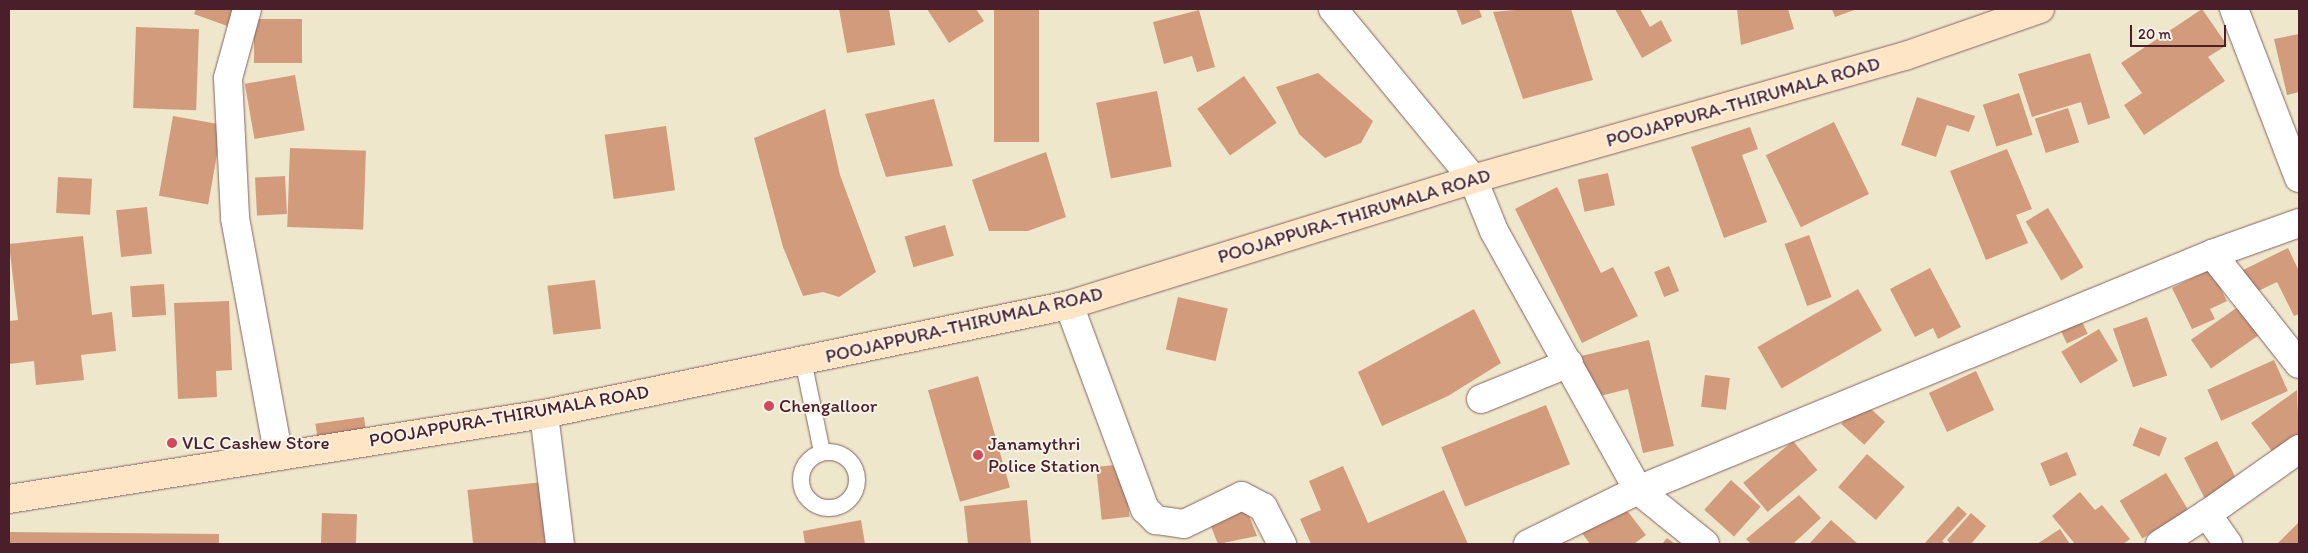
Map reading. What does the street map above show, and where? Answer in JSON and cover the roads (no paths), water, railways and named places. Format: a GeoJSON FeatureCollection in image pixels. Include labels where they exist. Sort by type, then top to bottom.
{"type":"FeatureCollection","features":[{"type":"Feature","properties":{"kind":"main road","name":"POOJAPPURA-THIRUMALA ROAD"},"geometry":{"type":"LineString","coordinates":[[9,500],[278,453],[544,414],[1069,305],[1474,179],[1905,56],[2040,9]]}},
{"type":"Feature","properties":{"kind":"street"},"geometry":{"type":"LineString","coordinates":[[247,9],[228,78],[235,218],[278,453]]}},
{"type":"Feature","properties":{"kind":"street"},"geometry":{"type":"LineString","coordinates":[[1332,9],[1474,179],[1494,231],[1638,490],[1705,544]]}},
{"type":"Feature","properties":{"kind":"street"},"geometry":{"type":"LineString","coordinates":[[2234,9],[2299,178]]}},
{"type":"Feature","properties":{"kind":"street"},"geometry":{"type":"LineString","coordinates":[[1528,544],[1638,490],[2212,254],[2299,223]]}},
{"type":"Feature","properties":{"kind":"street"},"geometry":{"type":"LineString","coordinates":[[2212,254],[2299,364]]}},
{"type":"Feature","properties":{"kind":"street"},"geometry":{"type":"LineString","coordinates":[[1069,305],[1146,509],[1156,520],[1184,524],[1242,496],[1263,507],[1282,544]]}},
{"type":"Feature","properties":{"kind":"street"},"geometry":{"type":"LineString","coordinates":[[1481,399],[1569,363]]}},
{"type":"Feature","properties":{"kind":"street"},"geometry":{"type":"LineString","coordinates":[[544,414],[560,544]]}},
{"type":"Feature","properties":{"kind":"street"},"geometry":{"type":"LineString","coordinates":[[2160,544],[2207,514],[2299,449]]}},
{"type":"Feature","properties":{"kind":"street"},"geometry":{"type":"LineString","coordinates":[[2207,514],[2228,544]]}},
{"type":"Feature","properties":{"kind":"lane"},"geometry":{"type":"LineString","coordinates":[[803,360],[822,452]]}},
{"type":"Feature","properties":{"kind":"place","name":"Chengalloor"},"geometry":{"type":"Point","coordinates":[769,406]}},
{"type":"Feature","properties":{"kind":"place","name":"VLC Cashew Store"},"geometry":{"type":"Point","coordinates":[172,443]}},
{"type":"Feature","properties":{"kind":"place","name":"Janamythri Police Station"},"geometry":{"type":"Point","coordinates":[978,455]}}]}
